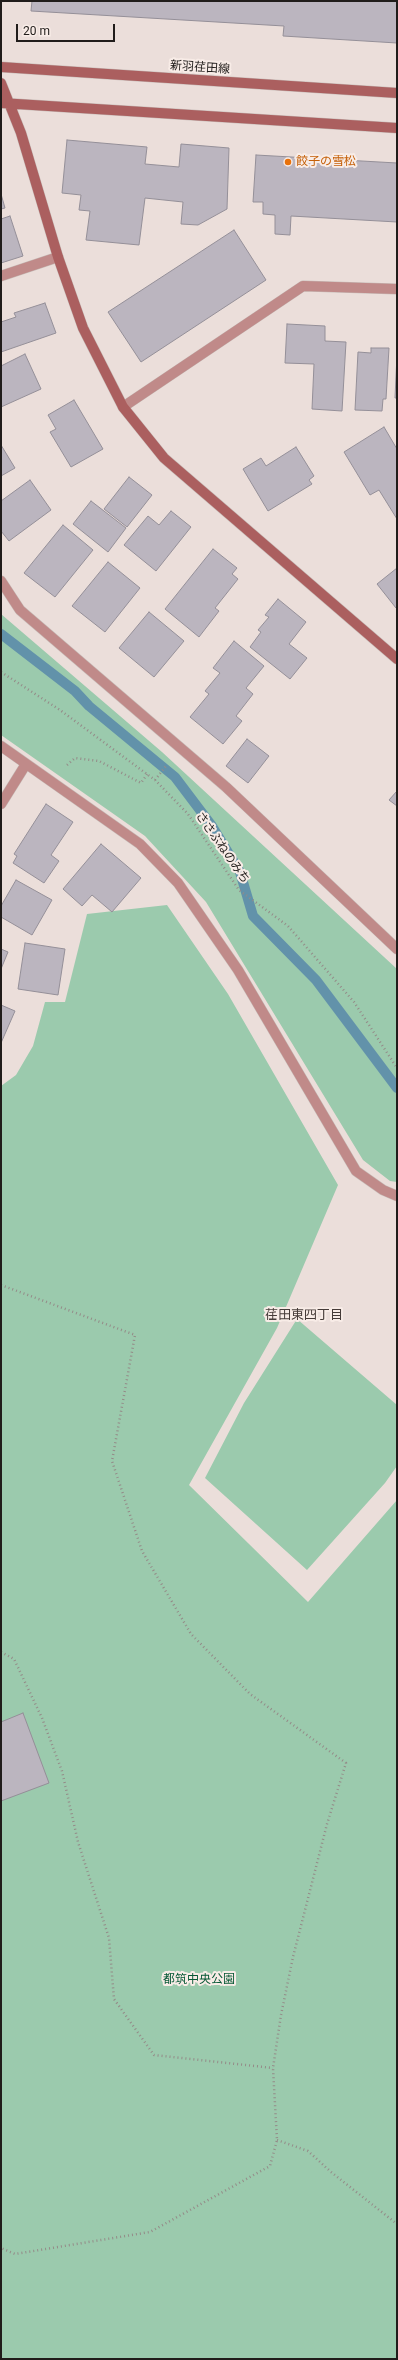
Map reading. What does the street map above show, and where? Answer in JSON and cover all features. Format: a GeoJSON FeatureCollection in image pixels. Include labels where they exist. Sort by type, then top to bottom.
{"type":"FeatureCollection","features":[{"type":"Feature","properties":{"kind":"street","name":"新羽荏田線"},"geometry":{"type":"LineString","coordinates":[[1,67],[397,93]]}},
{"type":"Feature","properties":{"kind":"street"},"geometry":{"type":"LineString","coordinates":[[1,84],[5,104],[21,133],[58,257],[83,328],[123,407],[164,458],[397,659]]}},
{"type":"Feature","properties":{"kind":"street"},"geometry":{"type":"LineString","coordinates":[[5,104],[397,128]]}},
{"type":"Feature","properties":{"kind":"street"},"geometry":{"type":"LineString","coordinates":[[1,276],[58,257]]}},
{"type":"Feature","properties":{"kind":"street"},"geometry":{"type":"LineString","coordinates":[[123,407],[303,286],[397,288]]}},
{"type":"Feature","properties":{"kind":"street"},"geometry":{"type":"LineString","coordinates":[[1,581],[20,610],[226,788],[397,949]]}},
{"type":"Feature","properties":{"kind":"street"},"geometry":{"type":"LineString","coordinates":[[1,746],[140,844],[178,883],[238,970],[356,1171],[383,1190],[397,1196]]}},
{"type":"Feature","properties":{"kind":"street"},"geometry":{"type":"LineString","coordinates":[[1,804],[26,764]]}},
{"type":"Feature","properties":{"kind":"path","name":"ささぶねのみち"},"geometry":{"type":"LineString","coordinates":[[1,673],[60,710],[156,778],[188,814],[239,890],[288,926],[354,1002],[397,1068]]}},
{"type":"Feature","properties":{"kind":"path"},"geometry":{"type":"LineString","coordinates":[[51,781],[75,758],[99,762],[141,782],[148,773]]}},
{"type":"Feature","properties":{"kind":"path"},"geometry":{"type":"LineString","coordinates":[[1,1285],[135,1335],[112,1461],[142,1552],[191,1634],[250,1694],[346,1763],[327,1824],[293,1957],[273,2068],[277,2140],[270,2166],[150,2232],[15,2254],[1,2248]]}},
{"type":"Feature","properties":{"kind":"path"},"geometry":{"type":"LineString","coordinates":[[1,1652],[14,1660],[42,1718],[62,1771],[78,1842],[109,1938],[114,1999],[154,2055],[273,2068]]}},
{"type":"Feature","properties":{"kind":"path"},"geometry":{"type":"LineString","coordinates":[[277,2140],[308,2151],[331,2172],[397,2224]]}},
{"type":"Feature","properties":{"kind":"green space"},"geometry":{"type":"Polygon","coordinates":[[[1,614],[162,752],[397,969],[397,1182],[390,1181],[363,1160],[206,902],[145,836],[1,735],[1,614]]]}},
{"type":"Feature","properties":{"kind":"green space","name":"都筑中央公園"},"geometry":{"type":"Polygon","coordinates":[[[167,905],[228,994],[338,1185],[277,1328],[189,1485],[308,1602],[397,1500],[397,2359],[1,2359],[1,1086],[16,1075],[33,1046],[45,1002],[65,1002],[87,914],[167,905]]]}},
{"type":"Feature","properties":{"kind":"green space"},"geometry":{"type":"Polygon","coordinates":[[[297,1319],[397,1405],[397,1466],[385,1483],[307,1570],[205,1478],[244,1403],[297,1319]]]}},
{"type":"Feature","properties":{"kind":"building"},"geometry":{"type":"Polygon","coordinates":[[[32,1],[397,1],[397,43],[283,36],[284,26],[31,11],[32,1]]]}},
{"type":"Feature","properties":{"kind":"building"},"geometry":{"type":"Polygon","coordinates":[[[67,140],[147,147],[145,164],[179,167],[181,144],[229,148],[227,209],[198,225],[181,224],[183,202],[145,198],[139,245],[86,240],[90,211],[79,210],[81,195],[62,193],[67,140]]]}},
{"type":"Feature","properties":{"kind":"building"},"geometry":{"type":"Polygon","coordinates":[[[256,155],[397,163],[397,222],[291,216],[290,235],[275,234],[275,215],[263,214],[263,202],[253,202],[256,155]]]}},
{"type":"Feature","properties":{"kind":"building"},"geometry":{"type":"Polygon","coordinates":[[[1,194],[5,208],[1,209],[1,194]]]}},
{"type":"Feature","properties":{"kind":"building"},"geometry":{"type":"Polygon","coordinates":[[[10,216],[23,256],[1,263],[1,219],[10,216]]]}},
{"type":"Feature","properties":{"kind":"building"},"geometry":{"type":"Polygon","coordinates":[[[234,230],[266,280],[141,362],[108,312],[234,230]]]}},
{"type":"Feature","properties":{"kind":"building"},"geometry":{"type":"Polygon","coordinates":[[[45,303],[56,333],[1,352],[1,322],[16,317],[14,313],[45,303]]]}},
{"type":"Feature","properties":{"kind":"building"},"geometry":{"type":"Polygon","coordinates":[[[287,324],[325,326],[325,341],[346,342],[342,411],[312,409],[314,364],[285,363],[287,324]]]}},
{"type":"Feature","properties":{"kind":"building"},"geometry":{"type":"Polygon","coordinates":[[[371,348],[389,348],[386,399],[383,399],[382,411],[355,410],[358,352],[371,353],[371,348]]]}},
{"type":"Feature","properties":{"kind":"building"},"geometry":{"type":"Polygon","coordinates":[[[25,354],[41,389],[1,407],[1,366],[25,354]]]}},
{"type":"Feature","properties":{"kind":"building"},"geometry":{"type":"Polygon","coordinates":[[[397,355],[397,398],[395,398],[397,355]]]}},
{"type":"Feature","properties":{"kind":"building"},"geometry":{"type":"Polygon","coordinates":[[[74,400],[103,449],[71,467],[50,432],[56,429],[48,415],[74,400]]]}},
{"type":"Feature","properties":{"kind":"building"},"geometry":{"type":"Polygon","coordinates":[[[384,427],[397,449],[397,519],[379,490],[370,495],[344,452],[384,427]]]}},
{"type":"Feature","properties":{"kind":"building"},"geometry":{"type":"Polygon","coordinates":[[[1,445],[15,468],[1,476],[1,445]]]}},
{"type":"Feature","properties":{"kind":"building"},"geometry":{"type":"Polygon","coordinates":[[[296,447],[314,476],[309,480],[312,484],[268,511],[243,469],[261,458],[266,466],[296,447]]]}},
{"type":"Feature","properties":{"kind":"building"},"geometry":{"type":"Polygon","coordinates":[[[129,477],[152,495],[127,527],[104,509],[129,477]]]}},
{"type":"Feature","properties":{"kind":"building"},"geometry":{"type":"Polygon","coordinates":[[[30,480],[51,510],[9,541],[1,531],[1,501],[30,480]]]}},
{"type":"Feature","properties":{"kind":"building"},"geometry":{"type":"Polygon","coordinates":[[[91,501],[126,528],[108,552],[73,524],[91,501]]]}},
{"type":"Feature","properties":{"kind":"building"},"geometry":{"type":"Polygon","coordinates":[[[171,511],[191,527],[156,571],[124,545],[148,516],[159,525],[171,511]]]}},
{"type":"Feature","properties":{"kind":"building"},"geometry":{"type":"Polygon","coordinates":[[[63,525],[93,550],[55,597],[24,573],[63,525]]]}},
{"type":"Feature","properties":{"kind":"building"},"geometry":{"type":"Polygon","coordinates":[[[213,549],[237,568],[232,574],[238,579],[215,608],[219,611],[199,637],[165,609],[213,549]]]}},
{"type":"Feature","properties":{"kind":"building"},"geometry":{"type":"Polygon","coordinates":[[[108,562],[140,588],[105,632],[72,606],[108,562]]]}},
{"type":"Feature","properties":{"kind":"building"},"geometry":{"type":"Polygon","coordinates":[[[397,568],[397,607],[396,608],[377,584],[397,568]]]}},
{"type":"Feature","properties":{"kind":"building"},"geometry":{"type":"Polygon","coordinates":[[[278,599],[306,622],[289,644],[307,658],[290,679],[250,647],[261,632],[258,630],[269,617],[265,615],[278,599]]]}},
{"type":"Feature","properties":{"kind":"building"},"geometry":{"type":"Polygon","coordinates":[[[149,612],[184,641],[154,677],[119,648],[149,612]]]}},
{"type":"Feature","properties":{"kind":"building"},"geometry":{"type":"Polygon","coordinates":[[[234,641],[264,666],[246,688],[253,694],[236,716],[242,721],[223,744],[190,717],[209,694],[205,691],[220,673],[213,668],[234,641]]]}},
{"type":"Feature","properties":{"kind":"building"},"geometry":{"type":"Polygon","coordinates":[[[247,739],[269,756],[248,783],[226,766],[247,739]]]}},
{"type":"Feature","properties":{"kind":"building"},"geometry":{"type":"Polygon","coordinates":[[[397,791],[397,806],[389,800],[397,791]]]}},
{"type":"Feature","properties":{"kind":"building"},"geometry":{"type":"Polygon","coordinates":[[[46,804],[73,822],[51,855],[59,861],[44,883],[13,863],[17,856],[14,854],[46,804]]]}},
{"type":"Feature","properties":{"kind":"building"},"geometry":{"type":"Polygon","coordinates":[[[101,844],[141,878],[112,912],[92,895],[82,906],[63,889],[101,844]]]}},
{"type":"Feature","properties":{"kind":"building"},"geometry":{"type":"Polygon","coordinates":[[[16,880],[52,900],[32,935],[1,917],[1,906],[16,880]]]}},
{"type":"Feature","properties":{"kind":"building"},"geometry":{"type":"Polygon","coordinates":[[[25,943],[65,949],[58,995],[18,989],[25,943]]]}},
{"type":"Feature","properties":{"kind":"building"},"geometry":{"type":"Polygon","coordinates":[[[1,949],[8,952],[1,969],[1,949]]]}},
{"type":"Feature","properties":{"kind":"building"},"geometry":{"type":"Polygon","coordinates":[[[1,1005],[15,1011],[1,1043],[1,1005]]]}},
{"type":"Feature","properties":{"kind":"building"},"geometry":{"type":"Polygon","coordinates":[[[23,1713],[49,1783],[1,1801],[1,1722],[23,1713]]]}},
{"type":"Feature","properties":{"kind":"waterway"},"geometry":{"type":"LineString","coordinates":[[1,634],[75,691],[89,706],[175,777],[212,826],[240,872],[253,916],[316,980],[397,1088]]}},
{"type":"Feature","properties":{"kind":"place","name":"餃子の雪松"},"geometry":{"type":"Point","coordinates":[288,162]}},
{"type":"Feature","properties":{"kind":"district","name":"荏田東四丁目"},"geometry":{"type":"Point","coordinates":[304,1316]}}]}
